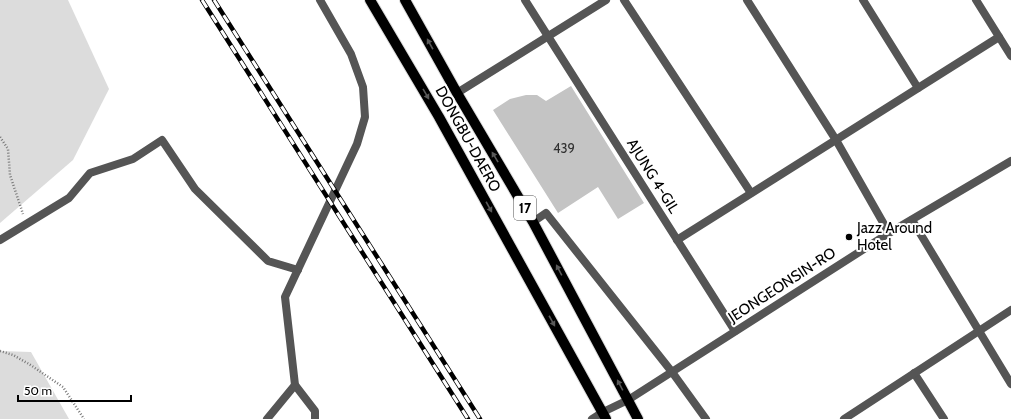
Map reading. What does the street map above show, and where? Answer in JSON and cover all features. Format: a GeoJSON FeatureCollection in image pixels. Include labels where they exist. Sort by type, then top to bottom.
{"type":"FeatureCollection","features":[{"type":"Feature","properties":{"kind":"main road","name":"DONGBU-DAERO"},"geometry":{"type":"LineString","coordinates":[[370,0],[439,117],[605,415]]}},
{"type":"Feature","properties":{"kind":"main road","name":"DONGBU-DAERO"},"geometry":{"type":"LineString","coordinates":[[405,0],[457,93],[533,222],[638,419]]}},
{"type":"Feature","properties":{"kind":"street"},"geometry":{"type":"LineString","coordinates":[[315,419],[315,411],[295,385],[285,297],[357,144],[365,117],[363,87],[351,54],[320,0]]}},
{"type":"Feature","properties":{"kind":"street","name":"AJUNG 4-GIL"},"geometry":{"type":"LineString","coordinates":[[525,0],[736,331]]}},
{"type":"Feature","properties":{"kind":"street"},"geometry":{"type":"LineString","coordinates":[[457,93],[606,0]]}},
{"type":"Feature","properties":{"kind":"street"},"geometry":{"type":"LineString","coordinates":[[624,0],[751,193]]}},
{"type":"Feature","properties":{"kind":"street"},"geometry":{"type":"LineString","coordinates":[[747,0],[836,140],[889,233]]}},
{"type":"Feature","properties":{"kind":"street"},"geometry":{"type":"LineString","coordinates":[[863,0],[918,88]]}},
{"type":"Feature","properties":{"kind":"street"},"geometry":{"type":"LineString","coordinates":[[976,0],[1011,56]]}},
{"type":"Feature","properties":{"kind":"street"},"geometry":{"type":"LineString","coordinates":[[677,240],[999,37]]}},
{"type":"Feature","properties":{"kind":"street"},"geometry":{"type":"LineString","coordinates":[[0,240],[69,198],[90,173],[133,159],[162,140],[195,189],[268,261],[298,270]]}},
{"type":"Feature","properties":{"kind":"street","name":"JEONGEONSIN-RO"},"geometry":{"type":"LineString","coordinates":[[592,419],[605,415],[889,233],[1011,161]]}},
{"type":"Feature","properties":{"kind":"street"},"geometry":{"type":"LineString","coordinates":[[533,222],[546,213],[672,372],[706,419]]}},
{"type":"Feature","properties":{"kind":"street"},"geometry":{"type":"LineString","coordinates":[[912,220],[1011,384]]}},
{"type":"Feature","properties":{"kind":"street"},"geometry":{"type":"LineString","coordinates":[[844,419],[1011,310]]}},
{"type":"Feature","properties":{"kind":"street"},"geometry":{"type":"LineString","coordinates":[[914,373],[944,419]]}},
{"type":"Feature","properties":{"kind":"street"},"geometry":{"type":"LineString","coordinates":[[267,419],[295,385]]}},
{"type":"Feature","properties":{"kind":"street"},"geometry":{"type":"LineString","coordinates":[[855,412],[860,419]]}},
{"type":"Feature","properties":{"kind":"path"},"geometry":{"type":"LineString","coordinates":[[0,137],[8,149],[10,175],[27,224]]}},
{"type":"Feature","properties":{"kind":"path"},"geometry":{"type":"LineString","coordinates":[[0,351],[13,355],[29,364],[63,388],[84,419]]}},
{"type":"Feature","properties":{"kind":"shaded area"},"geometry":{"type":"Polygon","coordinates":[[[0,0],[68,0],[109,89],[73,160],[0,223],[0,0]]]}},
{"type":"Feature","properties":{"kind":"shaded area"},"geometry":{"type":"Polygon","coordinates":[[[0,351],[31,352],[69,419],[0,419],[0,351]]]}},
{"type":"Feature","properties":{"kind":"building"},"geometry":{"type":"Polygon","coordinates":[[[571,86],[644,203],[618,219],[598,187],[558,213],[493,110],[510,99],[526,95],[537,95],[546,101],[571,86]]]}},
{"type":"Feature","properties":{"kind":"railway"},"geometry":{"type":"LineString","coordinates":[[202,0],[468,419]]}},
{"type":"Feature","properties":{"kind":"railway"},"geometry":{"type":"LineString","coordinates":[[214,0],[480,419]]}},
{"type":"Feature","properties":{"kind":"place","name":"Jazz Around Hotel"},"geometry":{"type":"Point","coordinates":[849,237]}}]}
